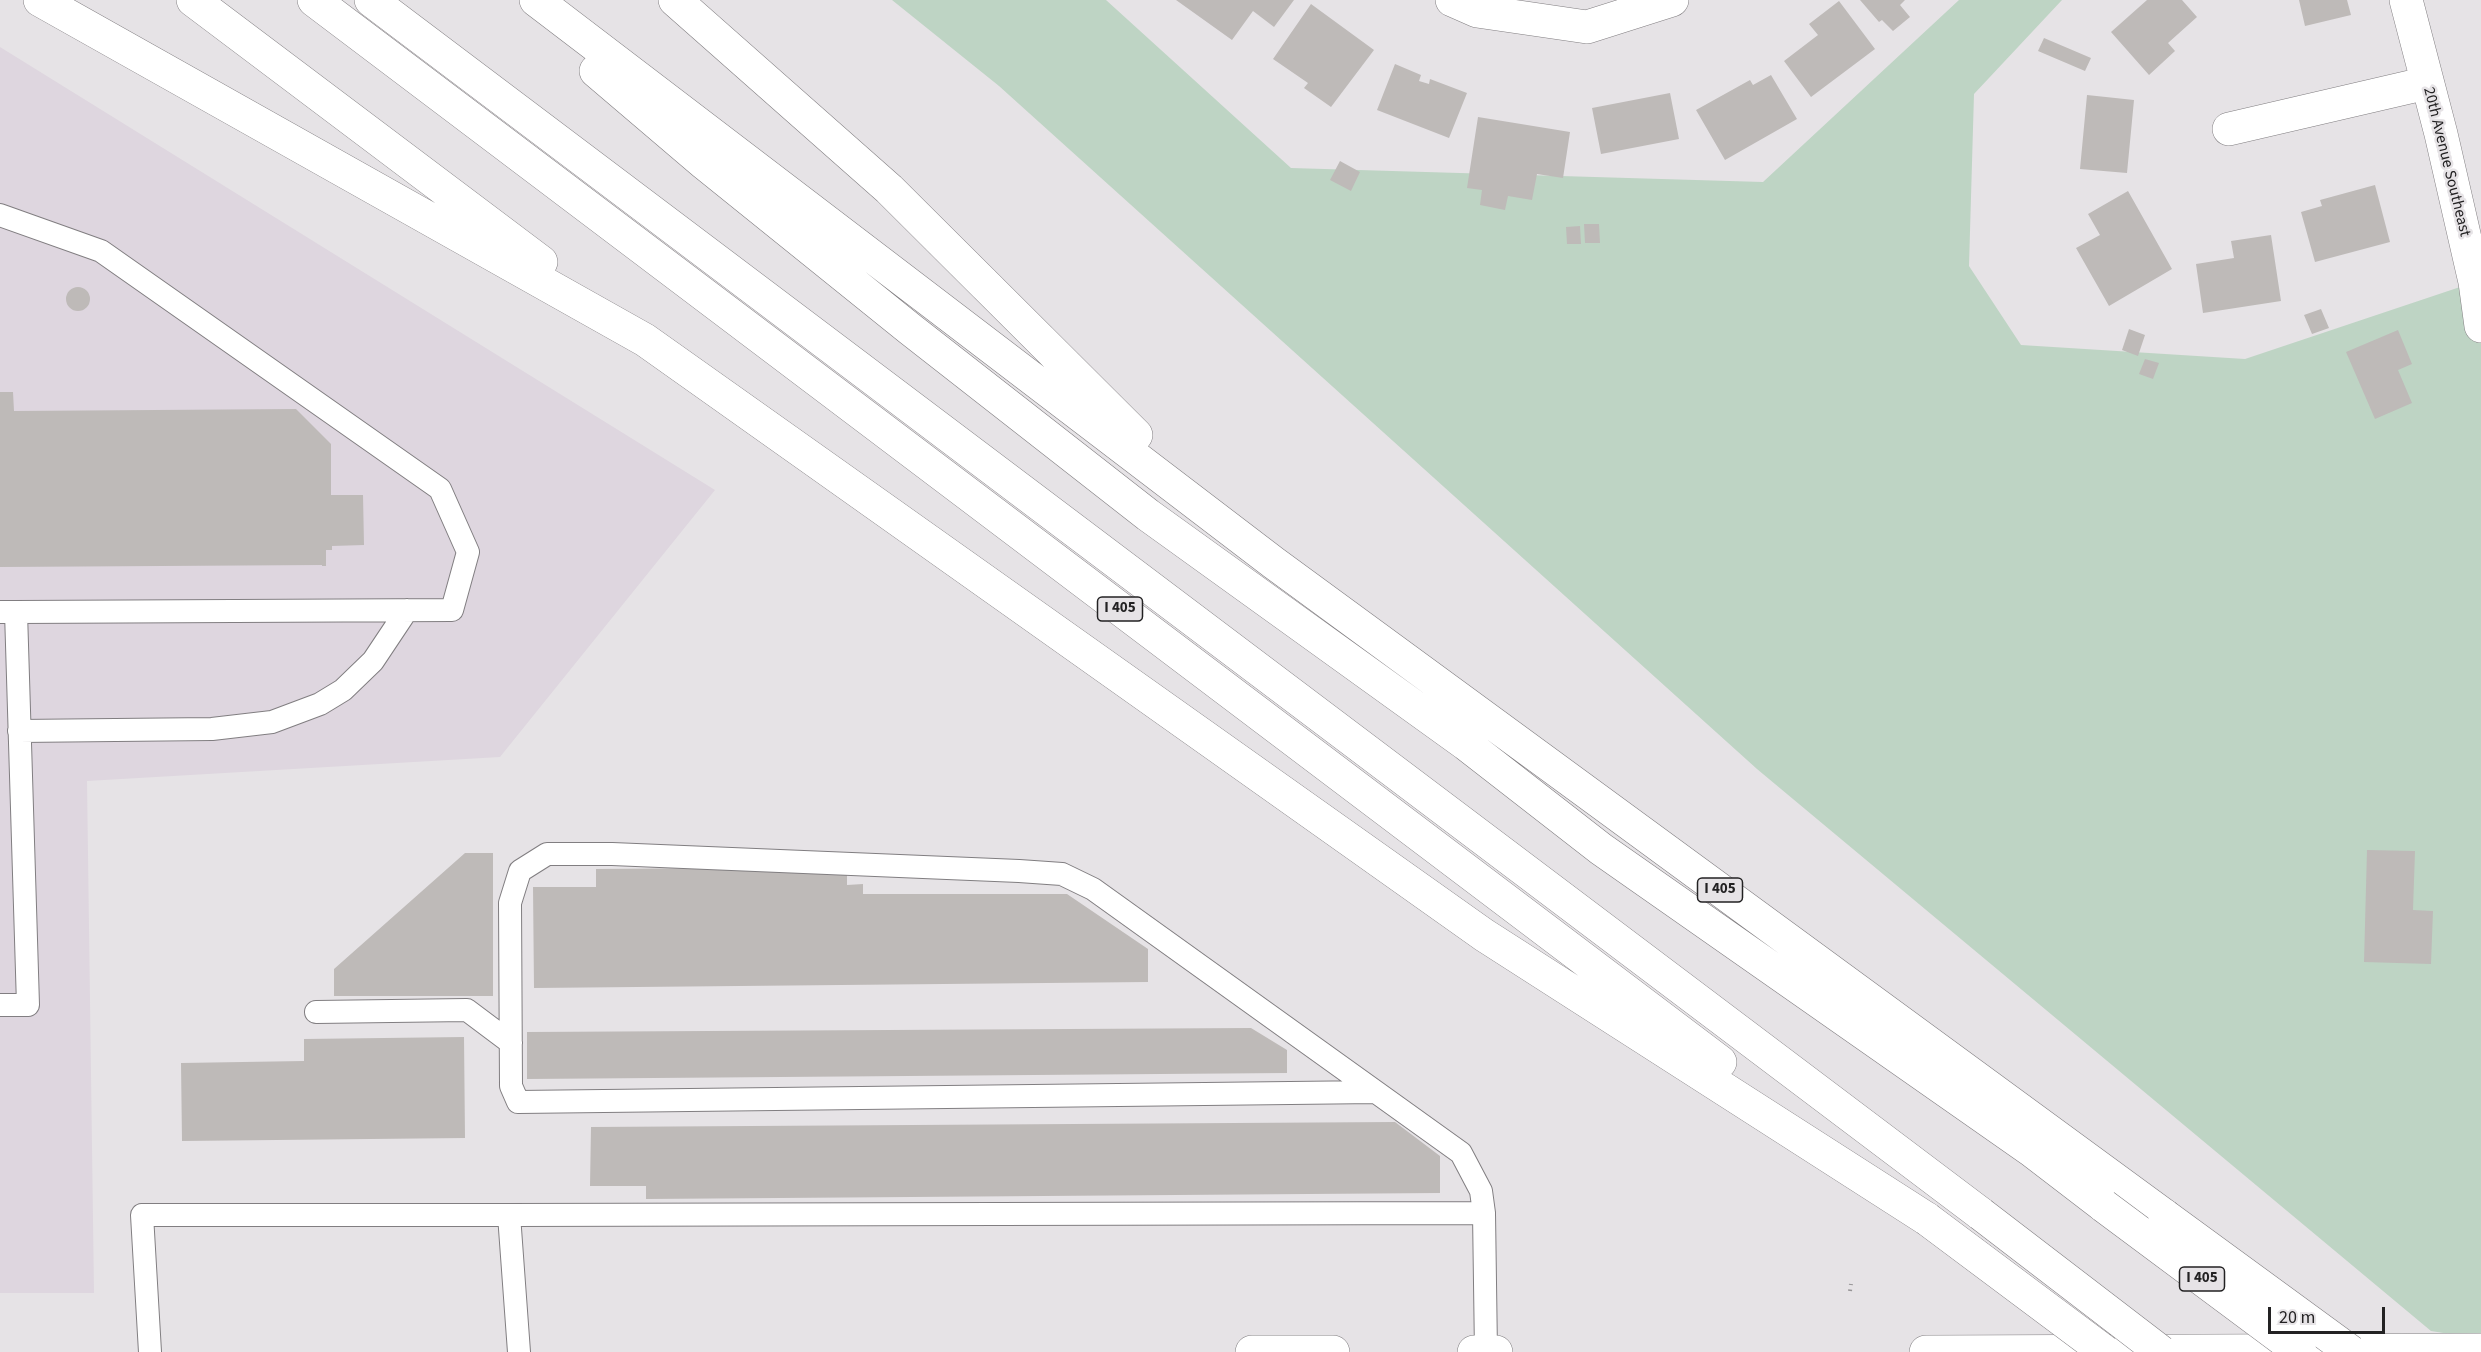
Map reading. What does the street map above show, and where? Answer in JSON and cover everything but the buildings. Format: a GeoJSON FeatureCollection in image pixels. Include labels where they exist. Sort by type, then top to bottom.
{"type":"FeatureCollection","features":[{"type":"Feature","properties":{"kind":"main road"},"geometry":{"type":"LineString","coordinates":[[40,0],[645,340]]}},
{"type":"Feature","properties":{"kind":"main road"},"geometry":{"type":"LineString","coordinates":[[193,0],[645,340],[1484,935],[1927,1219]]}},
{"type":"Feature","properties":{"kind":"main road","name":"I 405"},"geometry":{"type":"LineString","coordinates":[[314,0],[2105,1352]]}},
{"type":"Feature","properties":{"kind":"main road","name":"I 405"},"geometry":{"type":"LineString","coordinates":[[371,0],[2162,1352]]}},
{"type":"Feature","properties":{"kind":"main road","name":"I 405"},"geometry":{"type":"LineString","coordinates":[[512,0],[713,171],[1148,515],[1466,744],[1601,849],[2031,1150],[2300,1352]]}},
{"type":"Feature","properties":{"kind":"main road","name":"I 405"},"geometry":{"type":"LineString","coordinates":[[536,0],[1274,563],[2350,1352]]}},
{"type":"Feature","properties":{"kind":"main road"},"geometry":{"type":"LineString","coordinates":[[675,0],[889,189],[1143,442],[1274,563]]}},
{"type":"Feature","properties":{"kind":"main road"},"geometry":{"type":"LineString","coordinates":[[1452,0],[1478,11],[1587,27],[1671,0]]}},
{"type":"Feature","properties":{"kind":"main road","name":"20th Avenue Southeast"},"geometry":{"type":"LineString","coordinates":[[2406,0],[2441,134],[2470,260],[2481,326]]}},
{"type":"Feature","properties":{"kind":"main road"},"geometry":{"type":"LineString","coordinates":[[2229,129],[2427,83]]}},
{"type":"Feature","properties":{"kind":"main road"},"geometry":{"type":"LineString","coordinates":[[1926,1352],[2481,1350]]}},
{"type":"Feature","properties":{"kind":"main road"},"geometry":{"type":"LineString","coordinates":[[1252,1352],[1333,1352]]}},
{"type":"Feature","properties":{"kind":"main road"},"geometry":{"type":"LineString","coordinates":[[1474,1352],[1496,1352]]}},
{"type":"Feature","properties":{"kind":"lane"},"geometry":{"type":"LineString","coordinates":[[0,215],[101,251],[440,489],[468,552],[452,610],[8,612],[19,731],[28,1005],[0,1005]]}},
{"type":"Feature","properties":{"kind":"lane"},"geometry":{"type":"LineString","coordinates":[[19,731],[212,729],[272,722],[320,704],[343,690],[373,661],[407,610]]}},
{"type":"Feature","properties":{"kind":"lane"},"geometry":{"type":"LineString","coordinates":[[1376,1092],[518,1102],[511,1086],[510,903],[520,871],[547,854],[612,854],[1062,874],[1093,889],[1376,1092],[1461,1153],[1480,1191],[1484,1214],[1486,1352]]}},
{"type":"Feature","properties":{"kind":"lane"},"geometry":{"type":"LineString","coordinates":[[316,1012],[467,1010],[511,1043]]}},
{"type":"Feature","properties":{"kind":"lane"},"geometry":{"type":"LineString","coordinates":[[150,1352],[142,1215],[1484,1214]]}},
{"type":"Feature","properties":{"kind":"lane"},"geometry":{"type":"LineString","coordinates":[[509,1215],[519,1352]]}},
{"type":"Feature","properties":{"kind":"path"},"geometry":{"type":"LineString","coordinates":[[1850,1291],[1851,1284]]}},
{"type":"Feature","properties":{"kind":"shaded area"},"geometry":{"type":"Polygon","coordinates":[[[0,47],[715,490],[500,757],[87,781],[94,1293],[0,1293],[0,47]]]}},
{"type":"Feature","properties":{"kind":"green space"},"geometry":{"type":"Polygon","coordinates":[[[892,0],[1106,0],[1291,168],[1763,182],[1959,0],[2062,0],[1974,94],[1969,266],[2021,345],[2245,359],[2475,282],[2481,326],[2481,1339],[2431,1331],[1757,769],[999,86],[892,0]]]}}]}
